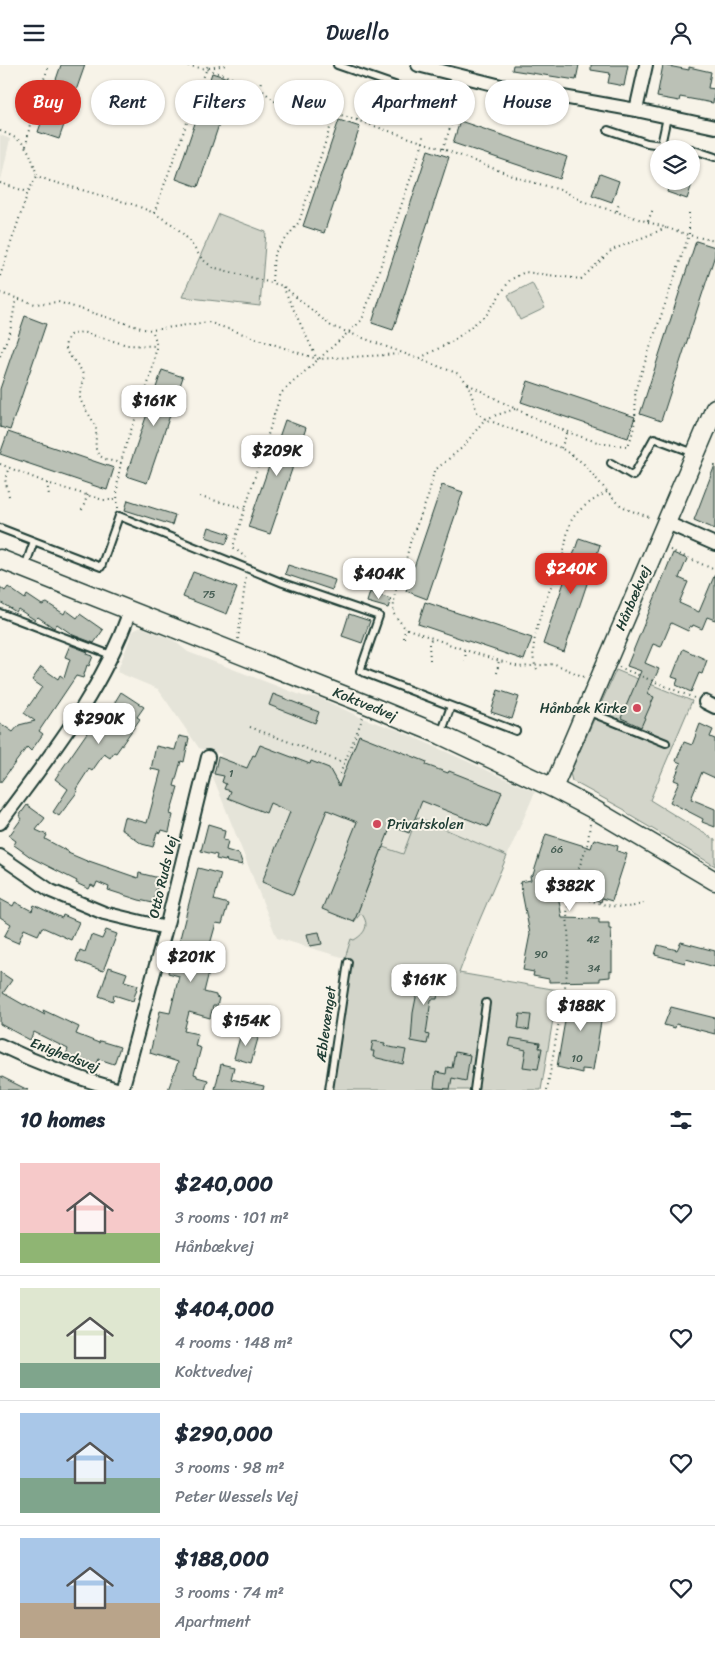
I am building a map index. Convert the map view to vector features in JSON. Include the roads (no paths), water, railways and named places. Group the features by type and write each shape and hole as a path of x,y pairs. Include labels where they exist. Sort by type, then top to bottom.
{"street":[{"path":"418,65 445,69 467,78 715,127"},
{"path":"636,110 646,65"},
{"name":"Hånbækvej","path":"553,788 715,408"},
{"path":"665,522 715,544"},
{"name":"Koktvedvej","path":"0,559 441,735 595,810 715,881"},
{"path":"0,823 83,708 112,655 130,611"},
{"name":"Otto Ruds Vej","path":"121,1090 166,928 208,757"},
{"path":"0,856 52,891 104,913 166,928"},
{"name":"Enighedsvej","path":"0,1045 47,1067 88,1082 121,1090"}],"lane":[{"path":"337,65 358,69 386,80"},
{"path":"662,140 667,117"},
{"path":"608,130 650,143"},
{"path":"700,152 715,157"},
{"path":"611,463 633,476 654,438 696,453"},
{"path":"0,528 101,567 119,516 283,583 379,616 360,671 516,731"},
{"path":"24,569 34,541"},
{"path":"0,613 112,655"},
{"path":"441,735 451,706"},
{"path":"586,710 666,743"},
{"name":"Æblevænget","path":"329,1090 348,962"},
{"path":"474,1090 486,1003"}],"place":[{"name":"Hånbæk Kirke","path":"637,708"},
{"name":"Privatskolen","path":"377,824"}]}
